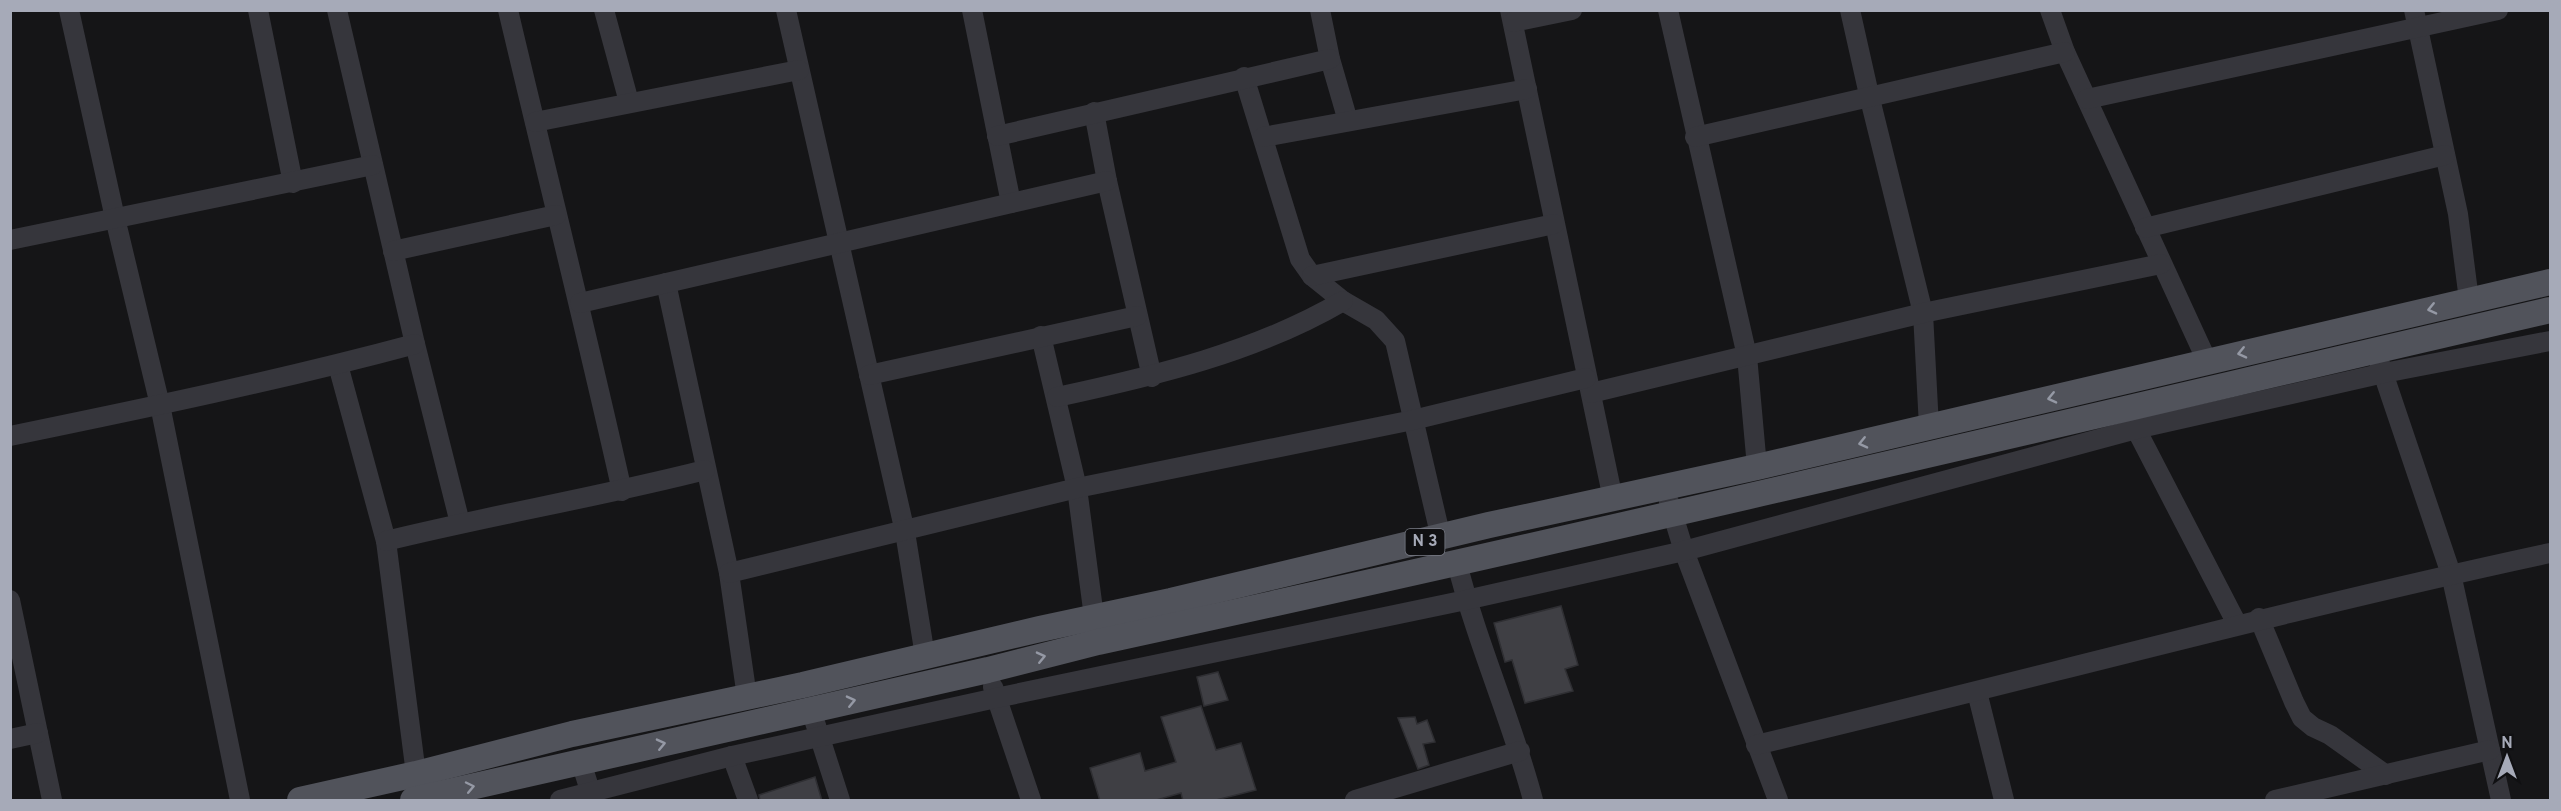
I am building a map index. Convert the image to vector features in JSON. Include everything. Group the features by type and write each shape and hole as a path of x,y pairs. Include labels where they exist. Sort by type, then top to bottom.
{"main road":[{"name":"N 3","path":"300,801 572,734 747,697 1441,538 1489,525 1757,467 2550,282"},
{"name":"N 3","path":"414,801 988,670 1098,642 1672,515 1934,452 2379,362 2550,310"}],"street":[{"path":"69,10 115,218 160,405 240,801"},
{"path":"258,10 293,183"},
{"path":"337,10 415,344 460,523"},
{"path":"508,10 556,215 580,303 622,491"},
{"path":"604,10 629,102"},
{"path":"786,10 905,532 925,656"},
{"path":"972,10 1011,203"},
{"path":"1320,10 1330,59 1348,121"},
{"path":"1572,10 1511,16 1613,499"},
{"path":"1668,10 1695,137 1747,356 1757,467"},
{"path":"1850,10 1923,313 1929,427"},
{"path":"2050,10 2065,52 2207,361"},
{"path":"2087,99 2416,20 2498,10"},
{"path":"2416,20 2458,214 2469,300"},
{"path":"1695,137 1870,99 2065,52"},
{"path":"996,136 1330,59"},
{"path":"535,122 799,70"},
{"path":"1244,77 1300,259 1312,276 1343,301 1376,320 1395,341 1441,538"},
{"path":"1263,137 1527,89"},
{"path":"1094,112 1107,181 1152,376"},
{"path":"2145,228 2445,155"},
{"path":"10,240 373,165"},
{"path":"580,303 1107,181"},
{"path":"393,252 556,215"},
{"path":"1312,276 1554,224"},
{"path":"729,573 905,532 1077,488 1747,356 1923,313 2161,264"},
{"path":"666,283 729,573 747,697"},
{"path":"1057,397 1152,376 1306,323 1343,301"},
{"path":"869,375 1137,316"},
{"path":"1041,336 1077,488 1094,617"},
{"path":"560,801 592,797 732,756 996,698 1466,600 1684,551 2379,362 2550,341"},
{"path":"10,436 338,365 415,344"},
{"path":"2379,362 2451,574 2501,801"},
{"path":"338,365 386,541 416,774"},
{"path":"2136,429 2237,624"},
{"path":"386,541 460,523 622,491 705,470"},
{"path":"1665,488 1684,551 1778,801"},
{"path":"1756,745 1977,692 2259,618 2550,553"},
{"path":"1457,563 1466,600 1520,751 1533,801"},
{"path":"10,600 14,634 52,801"},
{"path":"2259,618 2302,718 2386,775"},
{"path":"988,670 1031,801"},
{"path":"1977,692 2004,801"},
{"path":"811,710 840,801"},
{"path":"10,739 38,733"},
{"path":"2275,801 2326,795 2386,775 2490,750"},
{"path":"1355,801 1520,751"},
{"path":"732,756 748,801"},
{"path":"581,762 592,797"}],"building":[{"path":"1561,606 1578,665 1565,669 1573,691 1525,703 1512,660 1505,662 1494,623"},
{"path":"1218,672 1228,700 1204,706 1197,677"},
{"path":"1201,706 1216,750 1241,743 1256,790 1212,801 1183,801 1181,793 1153,801 1100,801 1090,768 1140,753 1145,771 1176,762 1161,717"},
{"path":"1415,717 1417,724 1427,720 1435,742 1423,744 1429,765 1418,769 1398,718"},
{"path":"815,777 822,801 760,801 759,795"}]}
